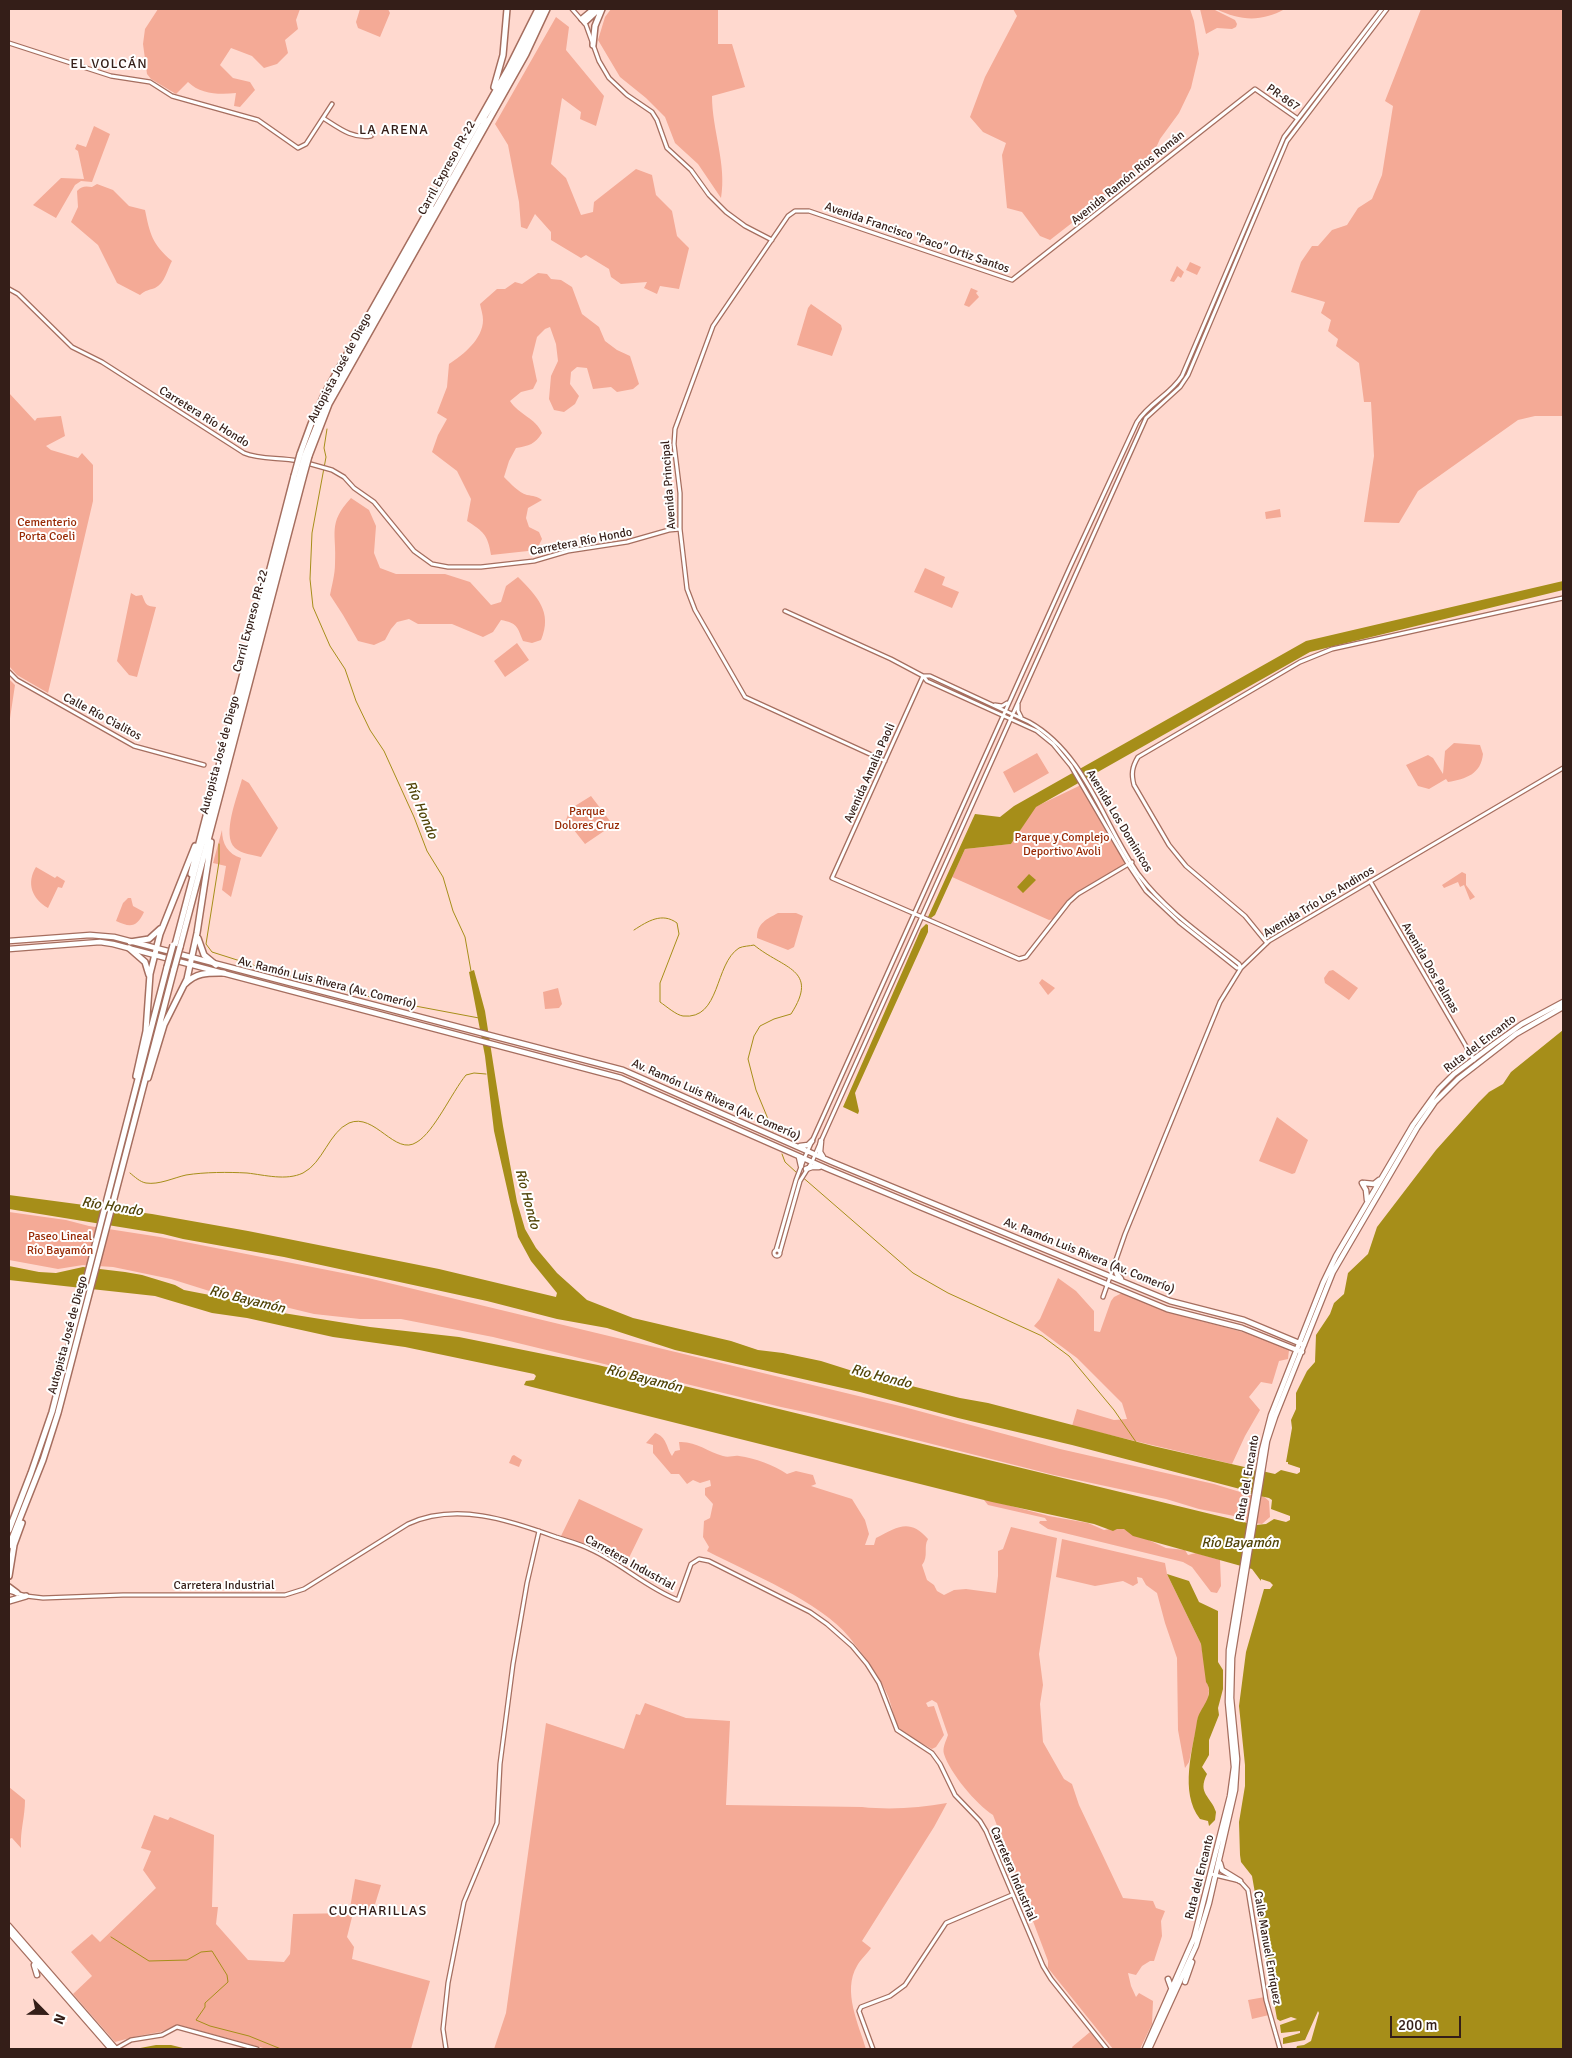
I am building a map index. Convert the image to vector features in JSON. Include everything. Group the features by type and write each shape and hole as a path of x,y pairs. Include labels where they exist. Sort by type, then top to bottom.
{"highway":[{"path":"476,125 500,69 507,9"},
{"name":"Autopista José de Diego","path":"9,1546 50,1419 136,1086 216,813 311,424 330,385 517,51 538,9"},
{"name":"Autopista José de Diego","path":"176,946 207,811 304,455 334,397 496,110 526,54 546,9"},
{"name":"Carril Expreso PR-22","path":"304,455 328,398 442,191 513,70 546,9"},
{"path":"584,20 594,9"},
{"path":"584,20 600,9"},
{"path":"593,45 595,26 600,9"},
{"name":"Carril Expreso PR-22","path":"176,946 299,477"},
{"path":"136,1086 136,1070 146,1031 149,981 155,952 163,925 192,856 207,811"},
{"path":"143,1088 151,1072 164,1025 183,986 191,962 198,933 216,813"},
{"path":"130,942 150,939 163,925"},
{"path":"198,933 202,952 216,965"},
{"path":"129,948 145,962 149,981"},
{"path":"139,1102 140,1087 170,968"},
{"path":"112,1181 170,968"},
{"name":"Autopista José de Diego","path":"9,1530 51,1436 143,1088 170,968"},
{"path":"183,986 201,974 224,974"},
{"path":"9,1520 29,1488"},
{"path":"9,1576 14,1546 29,1488"},
{"path":"9,1587 17,1593"},
{"path":"9,1601 26,1596"}],"main road":[{"name":"Av. Ramón Luis Rivera (Av. Comerío)","path":"9,941 90,934 101,935 130,942 224,974 500,1045 637,1084 804,1159 1167,1309 1242,1328 1300,1351"},
{"name":"Av. Ramón Luis Rivera (Av. Comerío)","path":"9,949 100,942 155,952"},
{"name":"Av. Ramón Luis Rivera (Av. Comerío)","path":"191,962 216,965 623,1070 828,1160 1170,1301 1244,1320 1302,1344"},
{"name":"Ruta del Encanto","path":"1302,1344 1338,1262 1412,1137 1444,1092 1475,1061 1522,1024 1563,1002"},
{"name":"Ruta del Encanto","path":"1262,1463 1270,1430 1300,1351 1304,1333 1332,1264 1364,1207 1430,1100 1454,1074 1522,1030 1563,1007"},
{"path":"796,1146 803,1146 812,1141"},
{"path":"821,1141 820,1152 828,1160"},
{"path":"798,1156 801,1160 801,1166"},
{"path":"806,1169 823,1167"},
{"path":"1364,1207 1368,1194 1362,1183 1374,1184 1384,1175"},
{"path":"1114,1264 1118,1276 1126,1283"},
{"path":"1283,1336 1298,1338 1304,1333"},
{"path":"1289,1347 1294,1352 1294,1357"},
{"name":"Ruta del Encanto","path":"1149,2049 1196,1946 1213,1874 1233,1775 1228,1702 1228,1668 1267,1426 1294,1357 1300,1351"},
{"name":"Ruta del Encanto","path":"1145,2049 1194,1938 1220,1857 1237,1774 1231,1698 1231,1668 1243,1575"},
{"path":"1220,1857 1222,1870 1240,1881"},
{"path":"9,1926 114,2049"},
{"path":"9,1932 114,2049"},
{"path":"1185,1982 1196,1946"},
{"path":"29,1956 28,1958 36,1968 38,1976 51,1981"},
{"path":"1168,1979 1172,1990"}],"street":[{"path":"572,9 584,20 599,61 609,78 627,95 652,112 657,120 667,148 691,170 716,203 745,226 772,240"},
{"name":"PR-867","path":"1299,120 1382,9"},
{"name":"PR-867","path":"1299,120 1387,9"},
{"path":"9,43 111,76 150,82 172,96 258,120 298,148 306,144 332,104"},
{"name":"PR-867","path":"1255,89 1299,120"},
{"name":"Avenida Ramón Ríos Román","path":"1012,280 1255,89"},
{"path":"323,118 351,136 361,138 372,136"},
{"path":"800,1175 812,1162 1146,418 1185,382 1282,151 1299,120"},
{"path":"778,1251 804,1159 998,726 1138,422 1144,411 1172,389 1182,376 1278,147 1299,120"},
{"name":"Avenida Francisco \"Paco\" Ortiz Santos","path":"772,240 788,216 796,210 810,211 1012,280"},
{"name":"Avenida Principal","path":"772,240 713,326 675,429 674,444 680,493 680,529 688,589 695,610 746,697 885,761"},
{"name":"Carretera Río Hondo","path":"9,289 18,294 72,347 102,362 244,453 259,457 284,457 332,470 344,477 354,488 374,502 420,555 432,564 480,567 534,561 568,551 627,542 669,530 680,529"},
{"path":"1212,304 1217,303 1224,292"},
{"path":"1210,325 1214,309 1212,304"},
{"path":"1266,943 1245,916 1186,866 1169,845 1134,785 1133,766 1138,757 1292,666 1324,652 1379,638 1563,598"},
{"name":"Avenida Los Dominicos","path":"785,611 891,658 923,676 927,681 991,709 1023,719 1042,730 1056,741 1074,762 1090,794 1139,875 1157,896 1182,919 1239,964 1241,968"},
{"name":"Calle Río Cialitos","path":"9,672 17,680 134,746 204,765"},
{"name":"Avenida Los Dominicos","path":"923,676 930,676 991,704 1004,713"},
{"name":"Avenida Amalia Paoli","path":"914,914 832,878 923,676"},
{"path":"991,704 1002,706 1012,696"},
{"path":"1018,702 1019,714 1023,719"},
{"path":"991,709 999,718 998,726"},
{"name":"Avenida Los Dominicos","path":"1012,716 1044,736 1063,754 1090,794"},
{"path":"1005,732 1014,722 1019,722"},
{"name":"Avenida Trío Los Andinos","path":"1103,1296 1109,1276 1220,1002 1241,968 1266,943 1563,768"},
{"path":"914,914 1019,959 1026,958 1068,902 1130,863"},
{"name":"Avenida Dos Palmas","path":"1370,881 1475,1061"},
{"name":"Carretera Industrial","path":"9,1591 43,1598 123,1594 230,1596 292,1594 304,1589 402,1527 423,1518 439,1514 466,1513 483,1515 539,1531 593,1550 678,1600 691,1564 699,1559 709,1560 810,1612 852,1646 867,1664 884,1694 896,1730 932,1753 940,1764 955,1795 980,1821 1035,1949 1051,1980 1107,2049"},
{"path":"446,2049 443,2029 448,1983 464,1902 497,1823 499,1771 513,1664 529,1574 539,1531"},
{"name":"Calle Manuel Enríquez","path":"1213,1874 1240,1881 1248,1890 1266,2000 1280,2049"},
{"path":"873,2049 859,2011 861,2006 890,1996 906,1985 946,1923 1012,1895"},
{"path":"114,2049 130,2040 162,2035 177,2028 257,2049"}],"green space":[{"path":"158,9 300,9 296,20 298,29 285,40 288,53 277,64 264,68 252,56 231,48 220,65 233,78 250,82 255,90 240,107 234,106 236,93 210,93 198,89 188,82 176,94 151,79 147,74 143,44 145,29"},
{"path":"360,9 388,9 390,13 380,37 358,28 356,22"},
{"path":"611,9 718,9 718,44 732,44 745,87 712,96 714,122 721,160 721,198 698,164 675,143 665,117 646,98 620,77 598,40 605,17"},
{"path":"1013,9 1190,9 1194,21 1199,54 1191,88 1179,113 1160,139 1149,163 1050,240 1040,236 1022,212 1007,208 1002,155 1006,143 983,132 970,117 985,77 1017,16"},
{"path":"1200,9 1213,9 1235,20 1236,27 1232,29 1217,28 1206,34"},
{"path":"1216,9 1285,9 1259,18 1242,18"},
{"path":"1421,9 1563,9 1563,416 1535,416 1518,420 1418,491 1399,523 1364,522 1374,456 1371,402 1364,402 1359,363 1336,346 1338,339 1328,331 1331,320 1321,313 1325,302 1291,292 1301,262 1312,246 1318,246 1332,230 1347,225 1358,208 1372,199 1382,175 1393,106 1385,101"},
{"path":"556,17 569,27 566,50 604,96 596,126 580,119 581,112 562,98 551,164 566,178 581,215 593,212 594,202 636,169 652,175 656,195 672,211 677,236 689,248 679,289 660,286 657,294 644,288 647,282 621,284 611,277 609,269 586,255 581,258 551,240 551,232 535,214 527,229 521,227 519,202 508,145 495,124"},
{"path":"94,126 110,134 92,182 81,181 75,185 56,218 33,205 61,178 84,179 78,151 75,149 77,144 86,147"},
{"path":"97,184 113,190 129,206 145,210 156,244 172,261 163,280 155,288 140,295 117,283 98,245 71,222 78,207 77,191 82,187 92,187"},
{"path":"1190,262 1201,267 1197,275 1186,270"},
{"path":"1177,266 1184,272 1181,278 1178,276 1174,282 1170,281"},
{"path":"538,273 547,274 551,279 561,280 572,287 582,314 599,327 605,341 617,350 630,356 639,384 633,389 617,392 611,387 593,389 587,368 577,367 571,372 570,384 579,396 575,404 564,412 554,410 549,399 551,376 558,361 556,344 550,327 537,337 532,357 537,381 533,389 521,392 510,401 536,424 542,433 531,444 516,448 504,477 521,492 542,500 528,508 526,518 529,527 539,532 542,539 538,547 528,551 491,555 484,534 467,521 471,499 457,471 432,452 438,435 447,419 437,413 447,387 449,364 466,351 480,334 483,320 480,304 497,289 505,289 515,282 522,284"},
{"path":"971,288 978,291 976,293 979,297 969,307 964,305"},
{"path":"811,304 841,325 842,329 832,356 797,345 808,308"},
{"name":"Cementerio Porta Coeli","path":"9,393 35,421 37,418 61,416 65,436 46,446 51,450 78,458 82,453 93,465 93,501 48,693 17,675 9,666"},
{"path":"351,498 369,510 376,526 374,553 380,568 396,574 445,574 470,582 491,605 501,602 506,586 518,577 537,598 544,613 544,630 541,640 532,643 523,641 516,626 501,620 493,632 483,637 452,624 418,624 409,619 397,622 385,640 374,645 358,641 330,595 335,568 336,522"},
{"path":"1280,509 1281,517 1266,519 1265,512"},
{"path":"925,568 945,577 942,585 959,592 952,608 914,592"},
{"path":"131,593 136,596 142,595 146,604 156,607 137,677 129,675 117,661"},
{"path":"517,643 529,660 505,677 494,661"},
{"path":"9,679 15,685 9,725"},
{"path":"1454,743 1480,745 1483,754 1482,761 1476,771 1461,779 1448,782 1446,779 1429,789 1418,786 1406,765 1428,755 1433,758 1443,774 1445,751"},
{"path":"1037,753 1049,773 1014,793 1003,772"},
{"path":"242,779 249,783 278,828 261,857 241,852 231,842 230,825"},
{"name":"Parque y Complejo Deportivo Avoli","path":"1081,785 1125,862 1121,867 1078,893 1054,919 1049,920 952,877 965,849 1011,844 1035,807"},
{"name":"Parque Dolores Cruz","path":"591,796 613,825 585,844 566,820 570,809"},
{"path":"222,830 223,840 229,851 241,858 231,897 222,890 226,866 213,863"},
{"path":"36,867 55,878 57,876 65,881 62,888 58,887 48,908 38,900 32,890 31,879"},
{"path":"1462,872 1466,874 1466,885 1475,897 1470,900 1464,885 1460,887 1458,882 1444,888 1442,885"},
{"path":"128,898 131,898 133,906 144,912 139,921 133,925 126,925 116,921 123,903"},
{"path":"778,913 796,913 803,916 794,947 788,950 757,938 761,925"},
{"path":"1333,970 1358,988 1349,1000 1325,983 1324,978 1329,971"},
{"path":"1042,979 1055,988 1048,995 1039,983"},
{"path":"558,988 562,1004 559,1008 545,1009 543,992"},
{"path":"1277,1117 1308,1140 1295,1173 1292,1174 1259,1161"},
{"name":"Paseo Lineal Río Bayamón","path":"9,1212 160,1237 368,1278 904,1407 1060,1449 1214,1484 1250,1495 1263,1496 1269,1501 1270,1517 1262,1524 1246,1522 1234,1516 1199,1509 1166,1499 1054,1475 814,1414 493,1337 401,1319 360,1319 314,1314 248,1298 219,1294 171,1279 113,1267 83,1265 58,1269 9,1260"},
{"path":"1058,1278 1076,1291 1094,1311 1094,1331 1100,1332 1111,1301 1122,1293 1166,1311 1246,1333 1289,1350 1288,1359 1279,1361 1272,1384 1261,1382 1249,1397 1260,1410 1232,1464 1072,1426 1077,1409 1114,1420 1127,1419 1122,1403 1077,1358 1034,1326 1040,1319"},
{"path":"655,1433 662,1437 672,1456 675,1451 680,1450 679,1442 685,1442 727,1457 739,1456 758,1460 787,1474 796,1471 813,1475 816,1484 811,1486 852,1499 865,1520 869,1534 865,1545 874,1545 876,1538 897,1528 903,1526 915,1528 928,1539 922,1565 927,1580 934,1585 937,1591 944,1595 954,1590 966,1589 996,1593 998,1551 1003,1549 1011,1527 1057,1538 1039,1654 1043,1685 1040,1704 1043,1742 1064,1779 1072,1784 1079,1805 1123,1898 1153,1901 1156,1908 1165,1911 1161,1921 1162,1936 1154,1961 1150,1961 1142,1966 1136,1975 1128,1973 1136,1997 1139,1993 1153,2001 1152,2024 1140,2049 1113,2049 1048,1968 1048,1961 993,1815 964,1788 947,1762 944,1754 944,1744 948,1735 937,1703 932,1700 926,1703 928,1707 934,1706 944,1735 936,1747 932,1749 911,1738 900,1729 889,1698 870,1664 837,1624 803,1600 707,1551 709,1547 703,1537 704,1521 710,1518 713,1504 705,1495 705,1488 711,1486 710,1480 700,1483 693,1480 687,1484 679,1474 671,1474 653,1453 653,1445 646,1443"},
{"path":"514,1455 522,1460 519,1467 509,1463"},
{"path":"579,1499 643,1529 625,1566 588,1545 561,1536"},
{"path":"985,1499 1049,1516 1088,1523 1104,1530 1120,1527 1166,1548 1185,1550 1188,1555 1196,1553 1220,1560 1221,1586 1217,1593 1211,1592 1192,1567 1183,1562 1048,1529 1039,1523 1040,1521 1047,1521 1045,1518 988,1505"},
{"path":"1062,1539 1165,1563 1167,1574 1201,1644 1209,1691 1207,1703 1197,1719 1197,1731 1189,1762 1185,1768 1178,1730 1177,1658 1157,1593 1146,1585 1142,1578 1137,1577 1138,1583 1133,1586 1123,1581 1095,1586 1056,1577"},
{"path":"645,1703 686,1718 730,1721 726,1805 894,1808 947,1803 934,1827 862,1941 871,1948 858,1964 853,1976 851,1997 866,2049 494,2049 506,2013 546,1723 624,1749 636,1714 640,1715"},
{"path":"9,1787 25,1800 21,1848 12,1838 9,1839"},
{"path":"154,1815 168,1820 170,1817 214,1835 212,1907 218,1907 216,1924 248,1960 284,1962 290,1954 293,1914 353,1913 347,1937 354,1947 352,1959 430,1981 411,2049 267,2049 179,2025 160,2032 115,2042 73,1994 92,1976 71,1952 92,1934 100,1942 156,1888 143,1870 151,1851 141,1848"},
{"path":"355,1879 381,1885 372,1914 350,1908"},
{"path":"1265,1997 1269,2015 1252,2019 1248,2000"},
{"path":"1090,2032 1104,2049 1073,2049 1072,2047"}],"water":[{"path":"1563,581 1563,590 1310,652 1036,807 1011,844 965,849 935,915 931,918 928,917 975,814 1000,817 1014,806 1306,641"},
{"path":"1029,874 1036,880 1023,893 1017,887"},
{"path":"926,924 928,925 928,932 855,1093 858,1114 843,1107 921,929"},
{"name":"Río Bayamón","path":"474,970 485,1011 503,1126 517,1202 525,1229 536,1248 557,1273 587,1300 633,1318 731,1341 758,1350 821,1361 859,1373 988,1403 1153,1446 1275,1474 1281,1470 1297,1474 1300,1472 1300,1468 1286,1462 1292,1428 1291,1420 1296,1409 1296,1393 1307,1371 1315,1362 1316,1335 1330,1314 1334,1303 1344,1294 1348,1273 1368,1254 1377,1227 1436,1150 1479,1102 1489,1092 1503,1084 1511,1072 1563,1030 1563,2049 1296,2049 1297,2046 1311,2041 1318,2011 1305,2040 1283,2044 1283,2038 1300,2033 1300,2031 1281,2033 1280,2025 1297,2019 1291,2017 1280,2021 1277,2019 1252,1876 1241,1862 1240,1855 1239,1822 1245,1786 1245,1765 1239,1706 1246,1652 1264,1589 1270,1589 1273,1585 1261,1579 1261,1581 1252,1569 1133,1536 1124,1529 1113,1531 1094,1524 992,1502 524,1385 526,1381 534,1380 536,1376 534,1374 405,1347 333,1337 247,1318 212,1313 155,1296 9,1280 9,1266 39,1272 56,1273 83,1267 142,1275 175,1285 184,1290 251,1303 277,1312 370,1327 459,1337 598,1365 1256,1525 1266,1524 1274,1519 1286,1522 1290,1520 1290,1516 1271,1509 1272,1500 1269,1498 1247,1493 1247,1491 1240,1489 860,1392 675,1350 607,1328 557,1319 487,1301 284,1257 163,1234 9,1209 9,1195 152,1214 439,1269 556,1297 557,1293 531,1261 518,1237 494,1131 485,1056 469,972"},
{"path":"1167,1574 1189,1581 1199,1602 1218,1611 1218,1662 1223,1670 1223,1689 1218,1708 1219,1715 1209,1740 1209,1755 1202,1767 1207,1774 1203,1786 1204,1791 1216,1812 1215,1820 1209,1826 1208,1821 1200,1819 1194,1808 1190,1796 1189,1770 1198,1716 1208,1697 1209,1687 1206,1682 1201,1644"},
{"path":"156,2045 171,2045 187,2049 135,2049"}],"waterway":[{"name":"Río Hondo","path":"327,429 324,448 326,457 312,533 310,579 313,607 330,646 345,669 356,701 370,730 384,751 427,851 443,877 453,911 465,937 471,971"},
{"path":"219,844 219,862 206,944 212,952 275,972 378,999 479,1018"},
{"path":"634,930 660,918 666,918 677,923 679,934 660,983 660,1002 683,1016 695,1015 704,1009 716,990 725,966 731,956 741,947 754,945 786,966 800,979 802,988 799,999 791,1014 760,1026 754,1036 748,1059 756,1090 773,1131"},
{"path":"130,1173 146,1183 161,1182 186,1175 224,1172 290,1177 303,1173 310,1168 342,1127 358,1121 368,1123 401,1144 409,1145 417,1142 430,1130 466,1075 474,1073 486,1074"},
{"path":"782,1154 785,1162 797,1173"},
{"path":"800,1175 913,1273 948,1293 1042,1336 1069,1356 1114,1410 1136,1442"},
{"path":"111,1937 149,1961 187,1960 201,1952 212,1951 227,1975 228,1982 205,2003 205,2007 196,2020 210,2026 249,2036 281,2049"}],"district":[{"name":"EL VOLCÁN","path":"109,64"},
{"name":"LA ARENA","path":"394,130"},
{"name":"CUCHARILLAS","path":"378,1911"}]}
